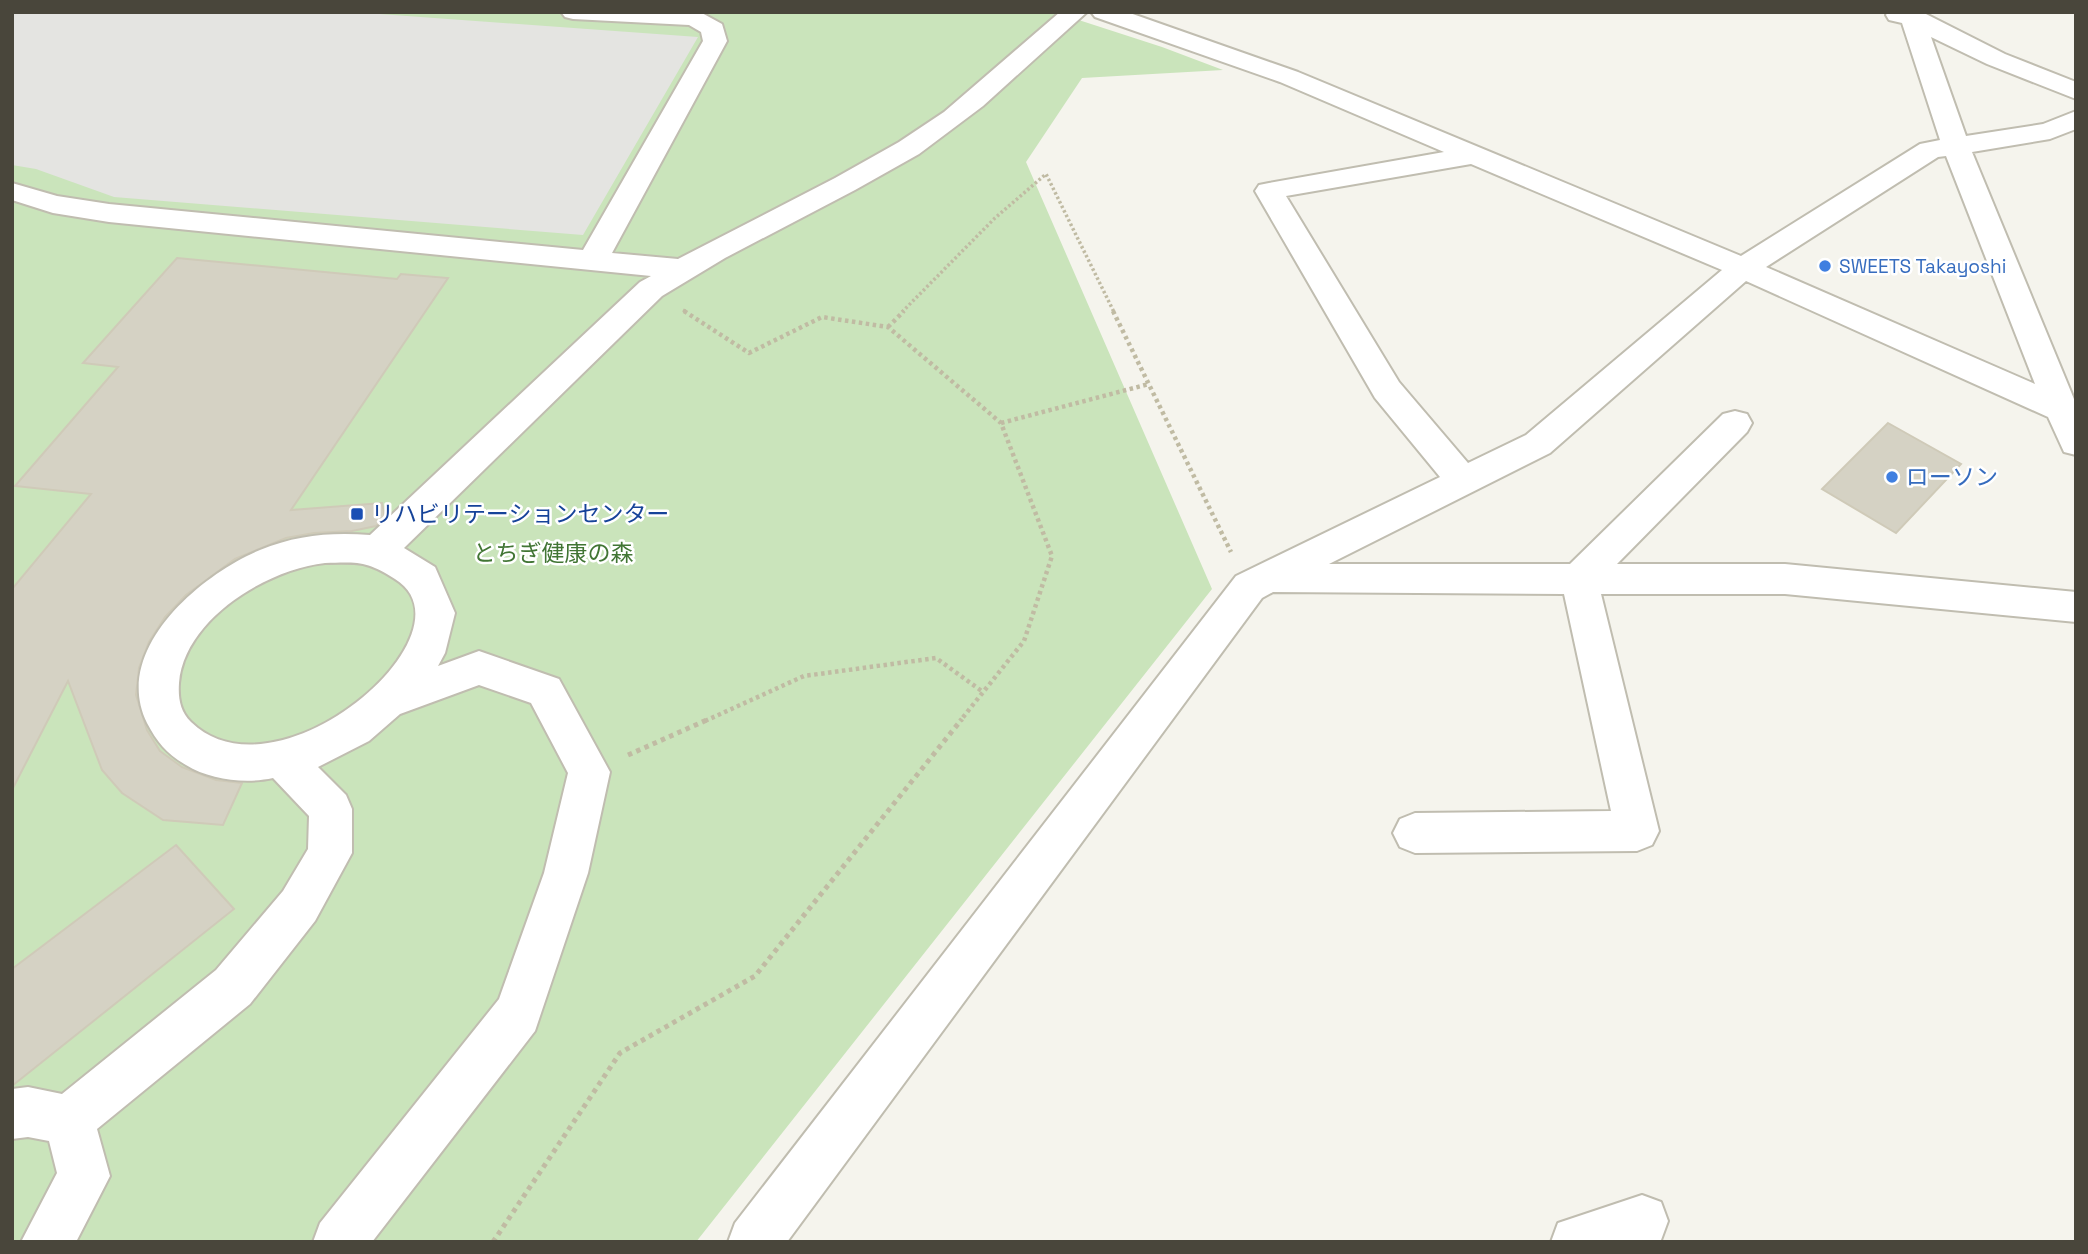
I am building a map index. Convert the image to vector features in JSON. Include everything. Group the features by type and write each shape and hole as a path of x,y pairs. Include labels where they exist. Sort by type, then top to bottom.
{"street":[{"path":"573,12 694,18 713,29 715,41 592,261"},
{"path":"378,550 651,289 682,269 845,186 953,120 1075,12"},
{"path":"1103,12 1289,77 1743,268 2061,409"},
{"path":"1902,14 1996,59 2076,91"},
{"path":"1902,14 2076,443"},
{"path":"754,1242 1258,583 1538,444 1743,268 1930,150 2050,131 2076,119"},
{"path":"1463,481 1388,390 1269,191 1473,155"},
{"path":"12,191 53,204 109,213 682,269"},
{"path":"1579,579 1735,423"},
{"path":"333,546 378,550 397,557 415,569 426,583 435,612 433,632 427,652 416,673 394,699 364,724 326,745 282,759 229,761 209,757 181,742 167,727 159,709 158,680 171,645 190,617 229,584 267,564 304,551 333,546"},
{"path":"1415,832 1637,831 1579,579"},
{"path":"1258,583 1786,579 2076,607"},
{"path":"339,1242 518,1014 566,873 589,772 545,691 480,668 394,699"},
{"path":"69,1120 233,987 299,906 330,853 331,809 282,759"},
{"path":"12,1114 28,1112 69,1120"},
{"path":"47,1242 84,1176 69,1120"},
{"path":"1577,1242 1642,1220"}],"path":[{"path":"888,327 995,218 1046,174 1149,384 1258,583"},
{"path":"493,1242 620,1053 755,976 1024,641 1052,556 1001,423 888,327 822,317 749,353 651,289"},
{"path":"1001,423 1149,384"},
{"path":"589,772 804,676 936,658 983,692"}],"green space":[{"name":"とちぎ健康の森","path":"12,12 1054,12 1223,70 1082,78 1026,162 1212,589 696,1242 12,1242"}],"shaded area":[{"path":"12,12 352,12 698,37 583,235 114,197 36,169 12,165"}],"building":[{"path":"177,258 397,279 401,274 448,278 291,510 382,503 385,518 376,526 352,531 286,538 235,559 186,595 165,617 149,642 139,668 136,695 147,730 160,751 182,767 216,780 242,783 223,825 163,820 122,793 102,770 68,681 12,790 12,589 91,494 15,486 118,367 83,363"},
{"name":"ローソン","path":"1888,423 1961,464 1896,533 1822,489"},
{"path":"176,845 234,909 12,1086 12,969"}],"place":[{"name":"SWEETS Takayoshi","path":"1825,266"},
{"name":"ローソン","path":"1892,477"},
{"name":"リハビリテーションセンター","path":"357,514"}]}
